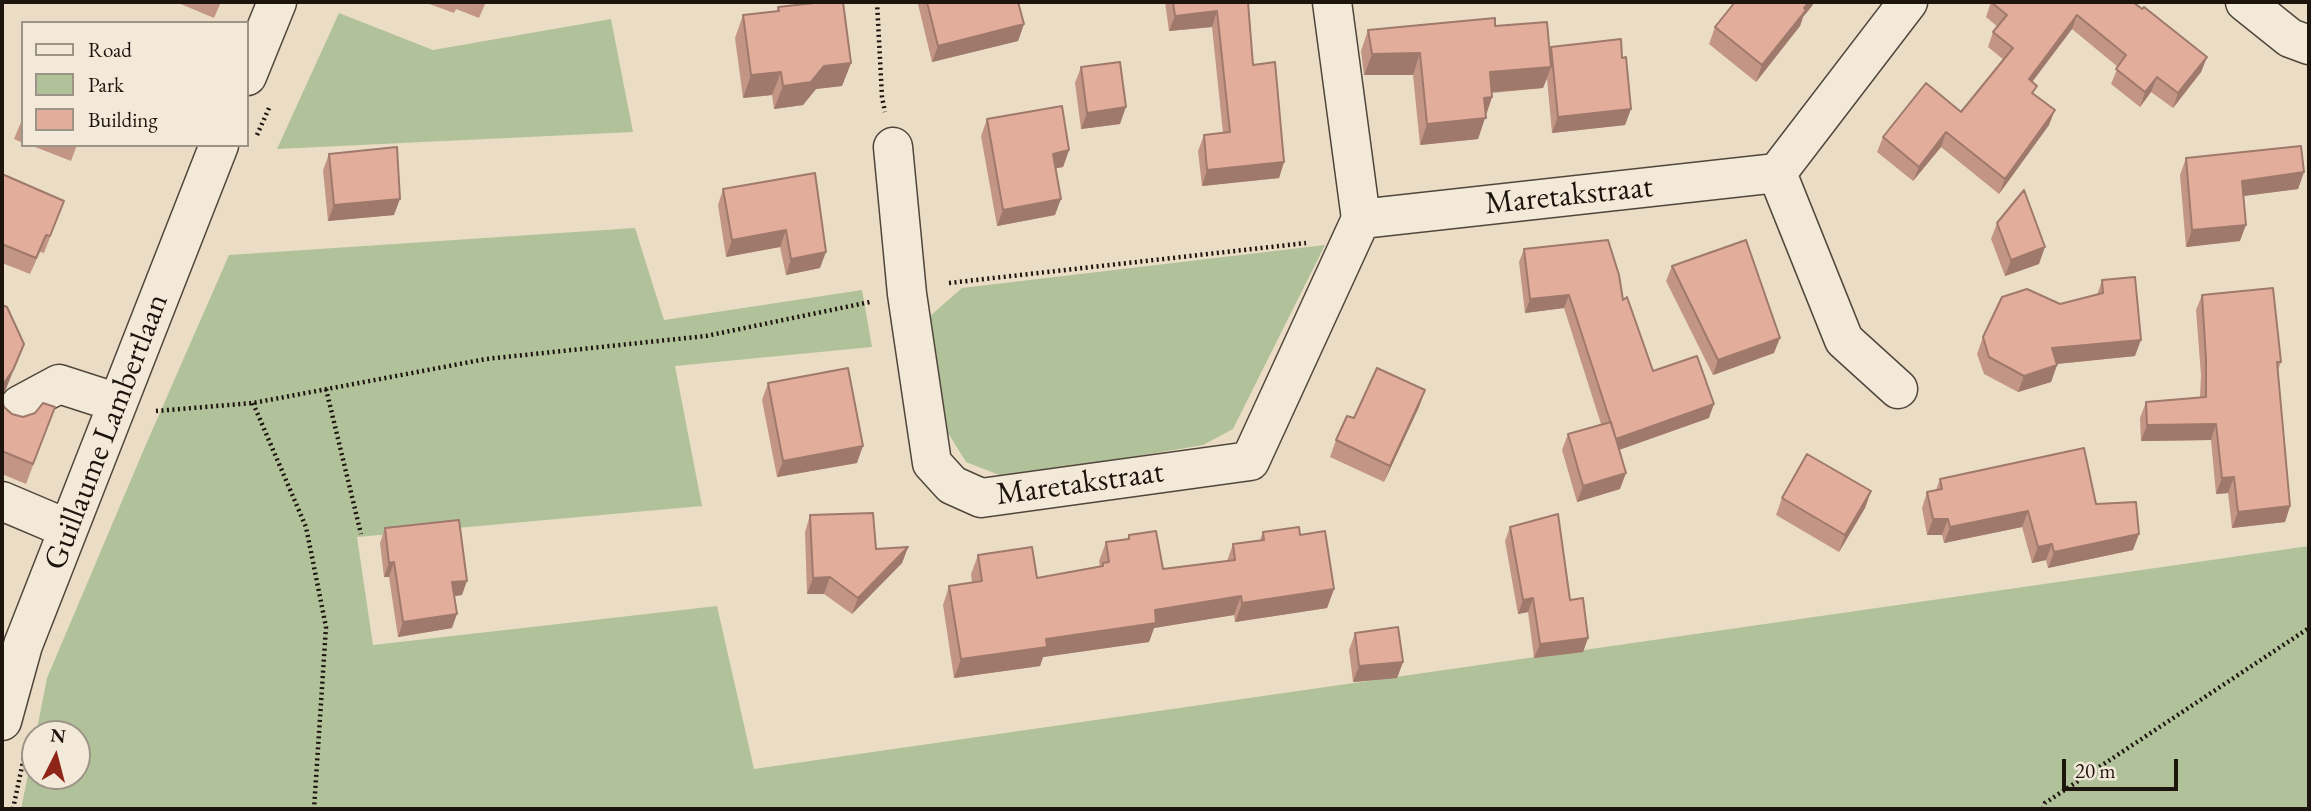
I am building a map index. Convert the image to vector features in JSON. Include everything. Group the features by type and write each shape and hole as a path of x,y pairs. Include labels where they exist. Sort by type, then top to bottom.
{"street":[{"path":"248,73 276,2"},
{"path":"1332,2 1361,219"},
{"path":"1898,389 1844,340 1777,173 1908,2"},
{"path":"2245,2 2290,38 2309,45"},
{"name":"Maretakstraat","path":"890,130 907,294 932,463 952,485 981,498 1250,461 1361,219 1777,173"},
{"name":"Guillaume Lambertlaan","path":"2,721 23,645 68,529 131,408 218,147"},
{"path":"28,420 20,405 59,384 131,408"},
{"path":"10,495 68,529"}],"path":[{"path":"877,2 882,97 890,130"},
{"path":"949,283 1318,242"},
{"path":"131,408 253,403 486,359 706,336 879,300"},
{"path":"326,389 361,534"},
{"path":"253,403 306,527 326,627 314,809"},
{"path":"2042,809 2045,803 2309,628"}],"green space":[{"path":"339,13 433,50 611,19 633,132 277,149"},
{"path":"635,228 664,320 862,290 872,347 675,366 702,506 357,537 373,645 717,606 754,769 2309,546 2309,809 21,809 25,790 91,790 91,720 39,720 47,678 229,255"},
{"path":"1325,245 1233,429 1203,445 1007,478 966,462 945,428 930,316 962,288"}],"building":[{"path":"843,2 851,63 824,66 811,82 783,86 781,72 751,75 743,15 779,11 778,7"},
{"path":"927,2 1018,2 1024,24 938,46"},
{"path":"1173,2 1248,2 1253,65 1275,62 1284,162 1207,170 1204,135 1230,132 1217,11 1175,16"},
{"path":"1735,2 1809,2 1804,8 1806,10 1762,65 1715,27"},
{"path":"1991,2 2133,2 2142,9 2144,7 2207,57 2178,93 2157,77 2145,92 2116,69 2126,55 2077,15 2029,79 2037,86 2032,93 2055,110 2005,179 1946,132 1919,167 1883,137 1926,83 1961,112 2013,48 1993,32 2007,15"},
{"path":"1495,18 1495,26 1547,22 1551,67 1490,72 1492,97 1484,98 1486,118 1427,124 1420,53 1372,54 1368,30"},
{"path":"1621,39 1622,58 1626,57 1631,109 1558,117 1551,47"},
{"path":"1120,62 1126,107 1087,113 1081,67"},
{"path":"1062,106 1069,150 1053,154 1061,199 1003,210 987,119"},
{"path":"2301,146 2304,172 2242,181 2246,225 2192,230 2186,158"},
{"path":"397,147 400,199 334,205 329,154"},
{"path":"815,173 826,252 791,259 786,230 732,240 723,189"},
{"path":"2,174 64,201 50,236 46,235 36,258 2,244"},
{"path":"2024,190 2045,247 2011,260 1997,223"},
{"path":"1608,240 1619,275 1623,300 1627,297 1653,371 1697,356 1714,404 1616,439 1569,295 1530,299 1524,249"},
{"path":"1746,240 1780,338 1718,360 1672,266"},
{"path":"2135,277 2141,340 2052,348 2057,365 2024,376 1989,357 1983,337 2002,297 2027,289 2060,304 2103,293 2102,280"},
{"path":"2273,288 2281,362 2277,362 2290,506 2238,512 2234,477 2222,478 2216,424 2147,425 2146,402 2206,397 2202,295"},
{"path":"2,305 7,307 24,344 13,370 2,386"},
{"path":"848,368 863,446 783,461 768,383"},
{"path":"1377,368 1425,390 1390,466 1336,440 1347,416 1354,418"},
{"path":"2,400 4,407 12,414 23,417 35,413 43,403 55,407 33,464 2,451"},
{"path":"1611,422 1626,473 1583,486 1568,434"},
{"path":"2084,448 2096,504 2136,502 2139,534 2054,552 2052,544 2038,547 2028,511 1950,527 1948,519 1933,519 1927,492 1942,489 1940,479"},
{"path":"1807,454 1871,491 1845,535 1782,498"},
{"path":"873,513 876,549 908,547 858,598 830,577 813,578 810,515"},
{"path":"1558,514 1570,600 1583,598 1588,638 1540,644 1533,598 1523,600 1510,527"},
{"path":"459,520 467,581 452,582 457,614 403,622 394,562 389,563 385,528"},
{"path":"1299,527 1300,535 1325,531 1334,589 1242,603 1241,596 1155,610 1156,623 1046,639 1047,647 961,659 949,586 982,581 978,555 1032,547 1037,578 1103,566 1103,563 1109,562 1106,542 1156,531 1163,569 1235,560 1233,544 1264,540 1263,532"},
{"path":"1398,627 1403,662 1359,666 1355,633"}]}
